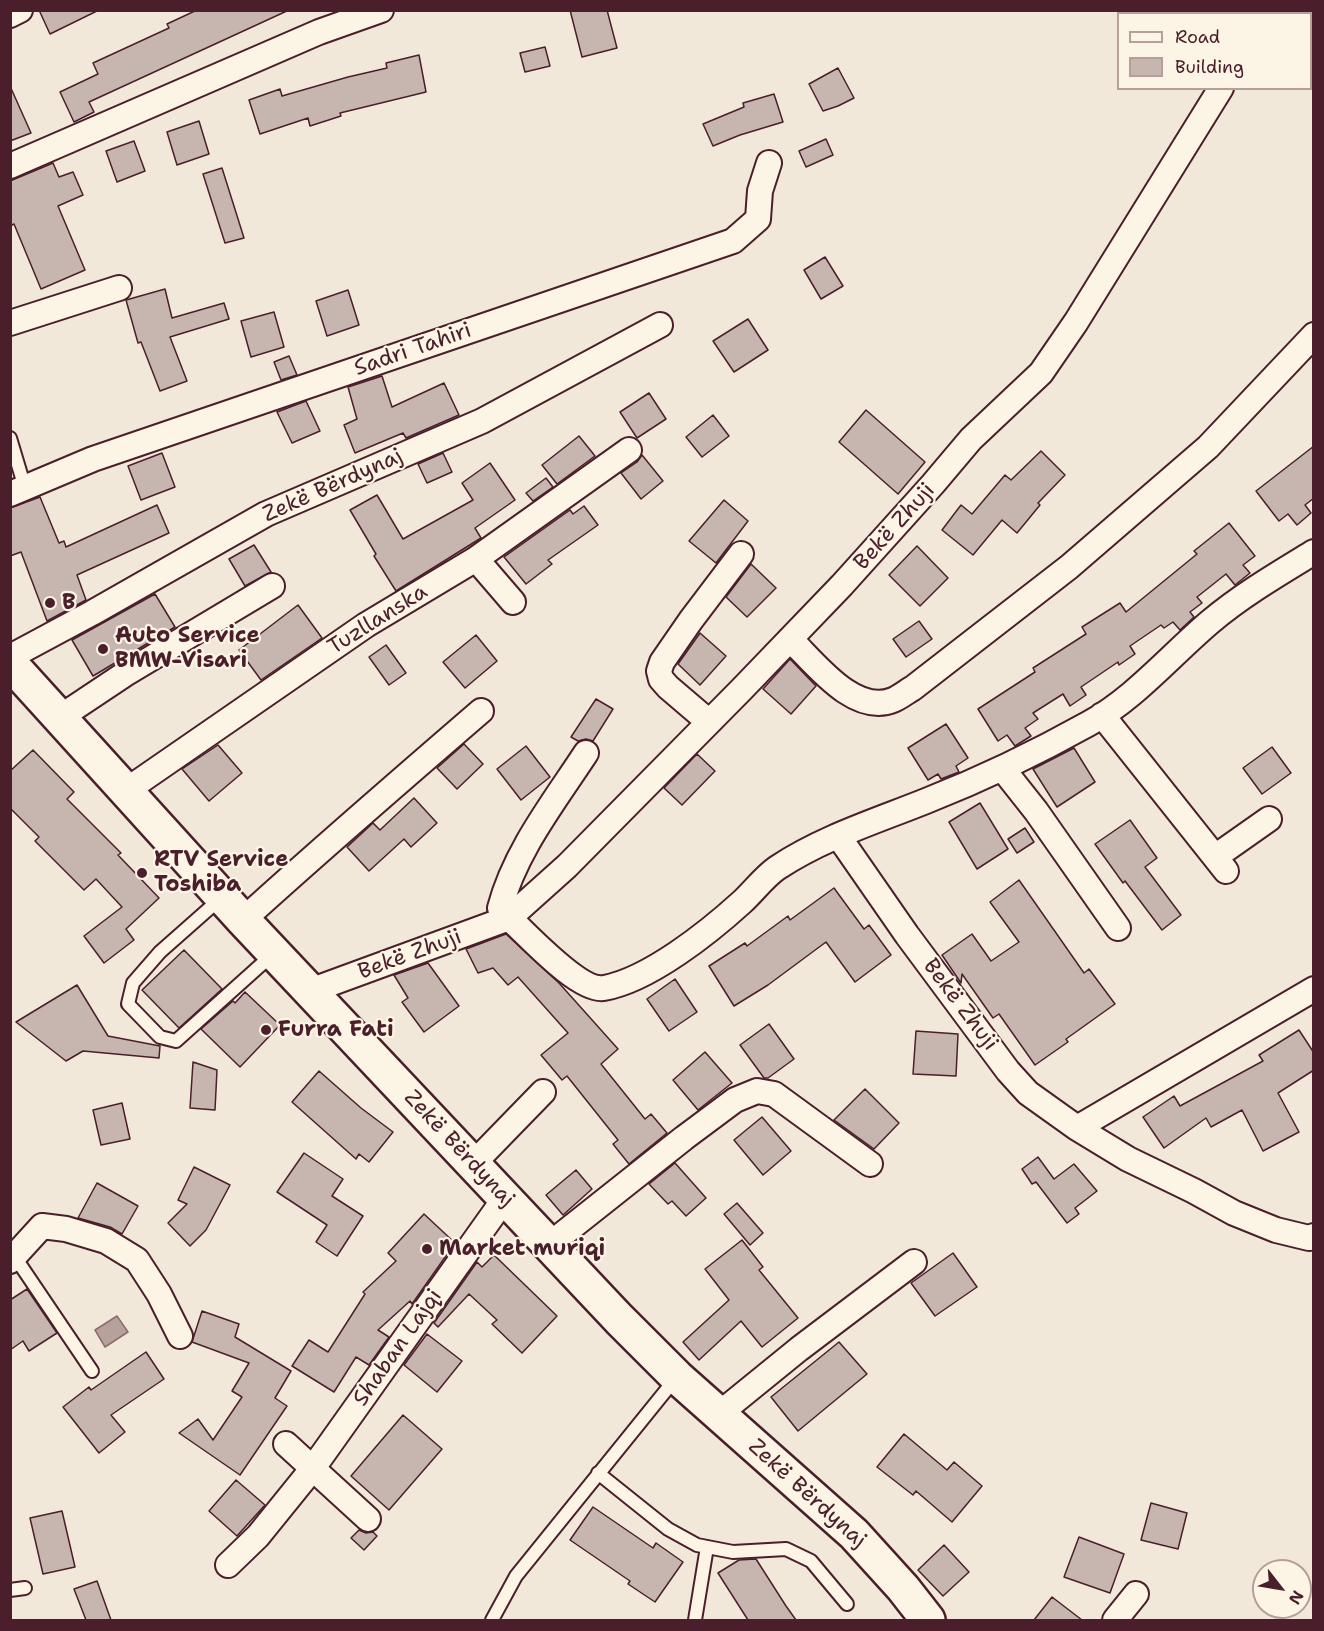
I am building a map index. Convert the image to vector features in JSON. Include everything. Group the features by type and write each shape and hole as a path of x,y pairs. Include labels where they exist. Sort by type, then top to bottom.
{"main road":[{"name":"Zekë Bërdynaj","path":"10,663 274,953 549,1245 677,1377 854,1534 903,1588 928,1620"}],"street":[{"path":"10,15 20,10"},
{"path":"10,166 319,32 381,10"},
{"name":"Bekë Zhuji","path":"310,991 509,918 567,867 790,639 895,526 971,439 1041,373 1076,321 1220,90"},
{"name":"Sadri Tahiri","path":"18,491 93,459 733,241 758,219 760,190 769,163"},
{"path":"10,323 119,288"},
{"name":"Zekë Bërdynaj","path":"10,657 92,614 266,514 482,421 660,325"},
{"path":"790,639 837,685 860,700 877,702 891,700 913,688 1069,567 1208,447 1314,334"},
{"name":"Tuzllanska","path":"127,789 366,625 476,559 629,450"},
{"path":"586,753 522,851 504,891 500,908 581,982 602,988 628,980 658,966 742,902 775,870 808,850 1002,768 1052,744 1102,715 1119,703 1245,594 1314,552"},
{"path":"709,722 668,687 661,679 659,671 662,662 741,554"},
{"path":"476,559 513,602"},
{"path":"59,718 125,674 272,586"},
{"path":"233,908 332,839 481,711"},
{"path":"1102,715 1221,864 1269,819"},
{"path":"1002,768 1036,811 1118,928"},
{"name":"Bekë Zhuji","path":"839,837 907,935 1008,1071 1028,1093 1077,1128 1128,1159 1234,1213 1276,1230 1312,1238"},
{"path":"1077,1128 1314,989"},
{"path":"549,1245 735,1100 757,1091 774,1094 870,1164"},
{"path":"473,1164 543,1092"},
{"name":"Shaban Lajqi","path":"228,1565 258,1536 313,1468 505,1198"},
{"path":"13,1259 42,1226 66,1229 106,1241 138,1260 159,1294 180,1336"},
{"path":"719,1414 800,1348 914,1262"},
{"path":"286,1444 368,1519"},
{"path":"1115,1620 1136,1594"}],"lane":[{"path":"10,438 18,491"},
{"path":"233,908 160,952 133,983 128,1004 160,1037 176,1041 274,953"},
{"path":"13,1259 92,1371"},
{"path":"492,1620 516,1576 677,1377"},
{"path":"598,1473 668,1529 697,1545 733,1552 786,1549 811,1561 847,1604"},
{"path":"695,1620 706,1547"},
{"path":"10,1590 25,1588"}],"shaded area":[{"path":"117,1316 128,1332 105,1347 95,1330"}],"building":[{"path":"39,10 99,10 50,34"},
{"path":"197,10 289,10 89,102 94,112 74,122 60,92 98,74 93,63 169,28 167,24"},
{"path":"570,10 607,10 617,48 582,57"},
{"path":"545,47 550,66 525,72 520,53"},
{"path":"419,55 426,92 340,113 341,116 310,126 308,118 260,134 249,100 280,89 282,96 387,68 386,63"},
{"path":"838,68 854,98 823,111 809,84"},
{"path":"10,86 31,133 10,141"},
{"path":"774,94 783,122 713,146 703,124 744,107 743,103"},
{"path":"199,121 209,154 177,165 167,132"},
{"path":"826,139 833,155 806,167 799,151"},
{"path":"134,141 145,171 117,182 106,151"},
{"path":"53,163 59,177 73,172 83,195 58,206 85,270 41,289 14,224 10,226 10,181"},
{"path":"222,168 244,238 225,243 203,174"},
{"path":"825,257 843,286 821,299 804,270"},
{"path":"165,289 172,318 224,303 229,319 170,337 187,381 160,391 141,342 138,343 126,300"},
{"path":"348,290 359,325 327,336 316,301"},
{"path":"274,312 284,347 251,357 241,321"},
{"path":"748,319 768,350 734,372 713,341"},
{"path":"289,356 297,375 281,380 274,362"},
{"path":"382,376 392,407 444,383 459,415 406,438 403,433 355,453 344,425 357,419 348,387"},
{"path":"649,393 666,419 637,438 620,412"},
{"path":"306,401 320,431 292,443 277,412"},
{"path":"866,410 925,462 898,494 839,442"},
{"path":"713,415 729,436 702,457 686,437"},
{"path":"579,436 595,456 557,484 542,465"},
{"path":"1314,446 1314,498 1305,505 1311,513 1297,525 1288,514 1279,521 1256,491"},
{"path":"1041,451 1065,475 1038,503 1040,505 1017,533 1002,520 973,555 942,530 961,505 972,514 1005,475 1011,480"},
{"path":"162,453 175,487 141,500 128,466"},
{"path":"443,453 452,472 427,483 418,464"},
{"path":"642,455 663,481 641,499 621,473 637,462"},
{"path":"490,463 515,500 475,528 481,538 396,591 374,556 376,554 350,510 377,495 403,539 473,500 462,483"},
{"path":"546,478 553,487 533,501 526,493"},
{"path":"40,497 59,543 64,541 66,547 157,505 169,533 77,575 86,600 47,621 21,552 10,556 10,508"},
{"path":"724,500 748,521 716,563 689,541"},
{"path":"584,506 598,525 548,560 552,564 526,584 504,557 570,510 573,514"},
{"path":"1229,523 1255,556 1243,565 1250,573 1235,585 1226,574 1197,597 1202,603 1190,612 1194,617 1180,630 1173,622 1164,628 1161,625 1130,646 1135,654 1119,665 1118,662 1081,687 1086,695 1070,706 1063,694 1033,713 1038,719 1025,728 1031,736 1015,746 1007,735 998,741 978,709 1035,672 1033,668 1086,634 1082,627 1120,603 1126,612 1197,554 1194,551"},
{"path":"254,545 271,572 245,586 229,559"},
{"path":"917,546 948,578 920,606 889,575"},
{"path":"751,564 776,588 747,617 726,597"},
{"path":"155,594 175,627 93,676 72,640"},
{"path":"298,605 322,638 261,680 239,650"},
{"path":"919,621 932,639 906,657 893,639"},
{"path":"700,633 726,656 700,685 678,664"},
{"path":"476,635 497,661 465,688 443,662"},
{"path":"386,645 406,673 389,685 369,657"},
{"path":"790,659 816,686 791,714 763,689"},
{"path":"596,699 613,709 593,741 586,739 578,741 571,737"},
{"path":"946,724 968,758 956,766 959,772 941,779 938,774 928,780 908,748"},
{"path":"464,744 483,764 457,789 437,768"},
{"path":"218,745 242,773 209,801 182,769"},
{"path":"526,746 550,777 521,800 497,769"},
{"path":"1272,747 1291,773 1262,794 1243,768"},
{"path":"1074,748 1095,782 1057,807 1033,769"},
{"path":"33,750 74,792 67,799 121,853 118,855 159,898 126,929 134,940 104,963 84,936 122,907 96,879 84,890 35,841 39,837 10,808 10,771"},
{"path":"697,754 715,771 682,805 664,788"},
{"path":"414,798 437,823 411,847 404,839 369,871 347,847 373,823 380,830"},
{"path":"980,803 1008,849 977,869 949,822"},
{"path":"1130,820 1157,858 1145,867 1181,915 1162,930 1125,881 1123,883 1095,844"},
{"path":"1025,828 1034,842 1017,853 1008,839"},
{"path":"1019,880 1084,973 1089,969 1115,1004 1066,1039 1068,1042 1035,1065 999,1014 993,1018 962,974 961,983 942,955 972,934 991,961 1019,942 990,902"},
{"path":"834,888 864,929 869,925 891,955 855,982 826,942 768,985 734,1006 709,966 745,943 747,946 788,916 790,920"},
{"path":"506,934 559,983 618,1049 601,1064 645,1119 651,1114 667,1133 629,1164 613,1144 618,1140 567,1076 562,1080 541,1055 568,1033 518,977 508,985 493,968 478,973 466,949"},
{"path":"184,950 222,989 179,1028 142,990"},
{"path":"428,963 459,1006 424,1032 402,1002 408,998 394,975"},
{"path":"675,979 697,1012 669,1031 647,999"},
{"path":"77,985 108,1036 160,1046 159,1058 83,1051 66,1061 16,1022"},
{"path":"245,992 280,1025 240,1067 201,1029 233,1001 235,1003"},
{"path":"769,1024 794,1059 768,1078 764,1078 740,1045"},
{"path":"1299,1030 1314,1053 1314,1070 1278,1093 1299,1132 1263,1151 1242,1110 1211,1127 1206,1118 1164,1148 1143,1117 1174,1096 1180,1106 1263,1061 1259,1055"},
{"path":"916,1031 958,1034 956,1076 913,1074"},
{"path":"705,1052 732,1083 698,1110 673,1080"},
{"path":"193,1062 217,1070 215,1110 190,1108"},
{"path":"319,1071 361,1108 393,1132 369,1162 359,1154 356,1159 292,1102"},
{"path":"865,1089 899,1123 874,1149 834,1120"},
{"path":"122,1103 130,1139 101,1145 93,1110"},
{"path":"762,1117 791,1151 763,1175 734,1140"},
{"path":"304,1153 343,1179 332,1196 363,1216 337,1256 316,1242 327,1225 277,1192"},
{"path":"1038,1157 1054,1179 1074,1164 1097,1191 1075,1208 1079,1214 1067,1223 1036,1182 1032,1184 1022,1169"},
{"path":"675,1163 706,1198 686,1216 672,1201 668,1204 649,1184"},
{"path":"194,1167 230,1185 206,1230 190,1246 168,1223 187,1204 178,1200"},
{"path":"576,1170 592,1189 563,1215 546,1195"},
{"path":"97,1183 138,1206 122,1234 110,1227 78,1218"},
{"path":"737,1203 763,1233 750,1245 724,1214"},
{"path":"424,1214 455,1243 412,1304 410,1301 378,1330 389,1337 369,1365 356,1357 334,1392 292,1366 309,1340 328,1352 365,1294 363,1292 396,1261 388,1253"},
{"path":"742,1240 763,1267 759,1270 798,1318 762,1347 741,1321 699,1360 683,1342 729,1300 705,1269"},
{"path":"953,1253 977,1287 935,1316 911,1283"},
{"path":"494,1255 557,1316 522,1353 492,1324 497,1320 469,1294 438,1327 434,1323 477,1262 482,1267"},
{"path":"27,1289 57,1333 29,1351 23,1341 10,1350 10,1300"},
{"path":"202,1311 239,1324 235,1337 291,1371 275,1398 287,1406 240,1475 179,1433 198,1419 213,1440 242,1397 232,1391 249,1363 192,1342"},
{"path":"427,1334 462,1361 437,1392 404,1365"},
{"path":"839,1342 867,1374 798,1431 771,1397"},
{"path":"146,1352 164,1379 111,1415 125,1432 99,1453 63,1407 89,1387 91,1390"},
{"path":"403,1415 442,1449 389,1510 351,1476"},
{"path":"904,1434 947,1470 954,1462 982,1486 952,1522 916,1491 913,1495 877,1467"},
{"path":"236,1480 265,1505 237,1536 209,1511"},
{"path":"1151,1503 1187,1513 1178,1549 1141,1540"},
{"path":"593,1507 653,1548 656,1543 683,1562 655,1602 628,1584 630,1581 570,1540"},
{"path":"62,1511 75,1567 43,1574 30,1518"},
{"path":"359,1530 366,1533 373,1532 377,1536 364,1550 351,1538"},
{"path":"1079,1537 1124,1554 1110,1593 1064,1577"},
{"path":"944,1545 969,1572 943,1596 918,1570"},
{"path":"756,1559 796,1620 748,1620 718,1573 739,1560"},
{"path":"97,1581 111,1620 86,1620 74,1589"},
{"path":"1052,1597 1082,1620 1034,1620"}],"place":[{"name":"B","path":"50,603"},
{"name":"Auto Service BMW-Visari","path":"103,649"},
{"name":"RTV Service Toshiba","path":"142,873"},
{"name":"Furra Fati","path":"266,1030"},
{"name":"Market muriqi","path":"427,1249"}]}
